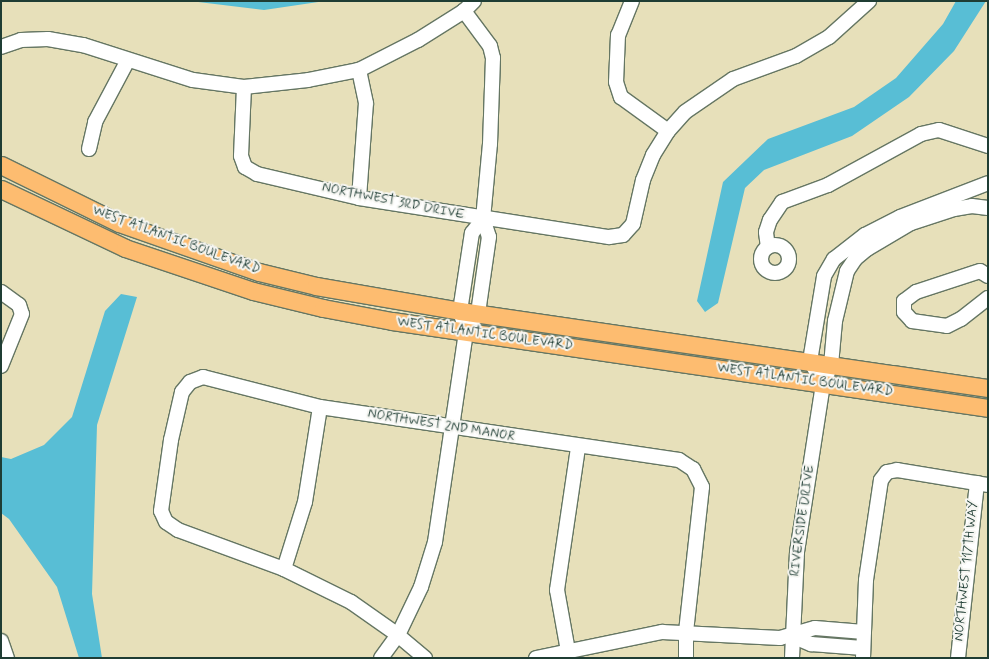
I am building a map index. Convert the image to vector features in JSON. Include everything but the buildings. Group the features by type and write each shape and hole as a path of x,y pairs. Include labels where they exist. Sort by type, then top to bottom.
{"main road":[{"name":"WEST ATLANTIC BOULEVARD","path":"1,166 118,223 259,272 360,294 460,311 988,388"},
{"name":"WEST ATLANTIC BOULEVARD","path":"1,189 125,248 246,289 354,314 466,332 988,408"}],"street":[{"path":"1,47 21,40 48,39 83,45 193,80 244,87 308,80 359,70 418,40 464,11 474,1"},
{"path":"632,1 618,35 616,82 621,97 668,131 685,112 707,94 733,79 803,53 829,37 869,1"},
{"path":"381,658 398,635 421,587 435,542 466,332 478,313 489,236 483,219 490,144 493,58 490,46 464,11"},
{"path":"89,149 95,122 128,60"},
{"path":"359,70 366,103 359,198"},
{"name":"NORTHWEST 3RD DRIVE","path":"244,87 241,156 245,167 257,174 359,198 483,219 609,237 623,235 633,224 643,180 653,155 668,131"},
{"path":"768,247 766,232 770,220 782,202 828,185 921,134 939,130 988,146"},
{"name":"WEST ATLANTIC BOULEVARD","path":"810,362 824,276 834,259 865,235 900,217 988,183"},
{"name":"WEST ATLANTIC BOULEVARD","path":"831,365 836,321 845,281 855,259 911,223 954,209 972,206 988,208"},
{"path":"466,332 460,311 472,233 483,219"},
{"path":"988,276 980,271 916,292 904,301 904,312 912,321 947,326 961,319 988,298"},
{"path":"824,276 845,281"},
{"path":"1,292 19,305 22,314 1,366"},
{"path":"810,362 823,384"},
{"name":"RIVERSIDE DRIVE","path":"792,658 797,552 823,384 831,365"},
{"name":"NORTHWEST 2ND MANOR","path":"284,569 178,530 166,522 161,511 171,440 182,392 190,382 203,377 320,408 578,447 679,460 693,470 702,487 686,633"},
{"path":"320,408 305,502 284,569 351,602 398,635 425,658"},
{"path":"568,651 557,590 578,447"},
{"path":"536,658 662,632 792,636 811,644 863,653 866,580 881,480 887,472 897,470 982,484"},
{"name":"NORTHWEST 117TH WAY","path":"958,658 982,484"},
{"path":"792,636 814,628 864,632"},
{"path":"686,633 686,658"},
{"path":"1,640 7,658"}],"water":[{"path":"190,1 325,1 264,10"},
{"path":"956,1 986,1 954,51 909,97 852,136 764,170 745,188 718,303 705,312 697,301 723,182 768,139 854,107 896,78 943,24"},
{"path":"121,294 137,297 97,425 92,594 102,658 79,658 57,587 9,519 1,513 1,457 11,459 44,445 72,417 105,311"}]}
